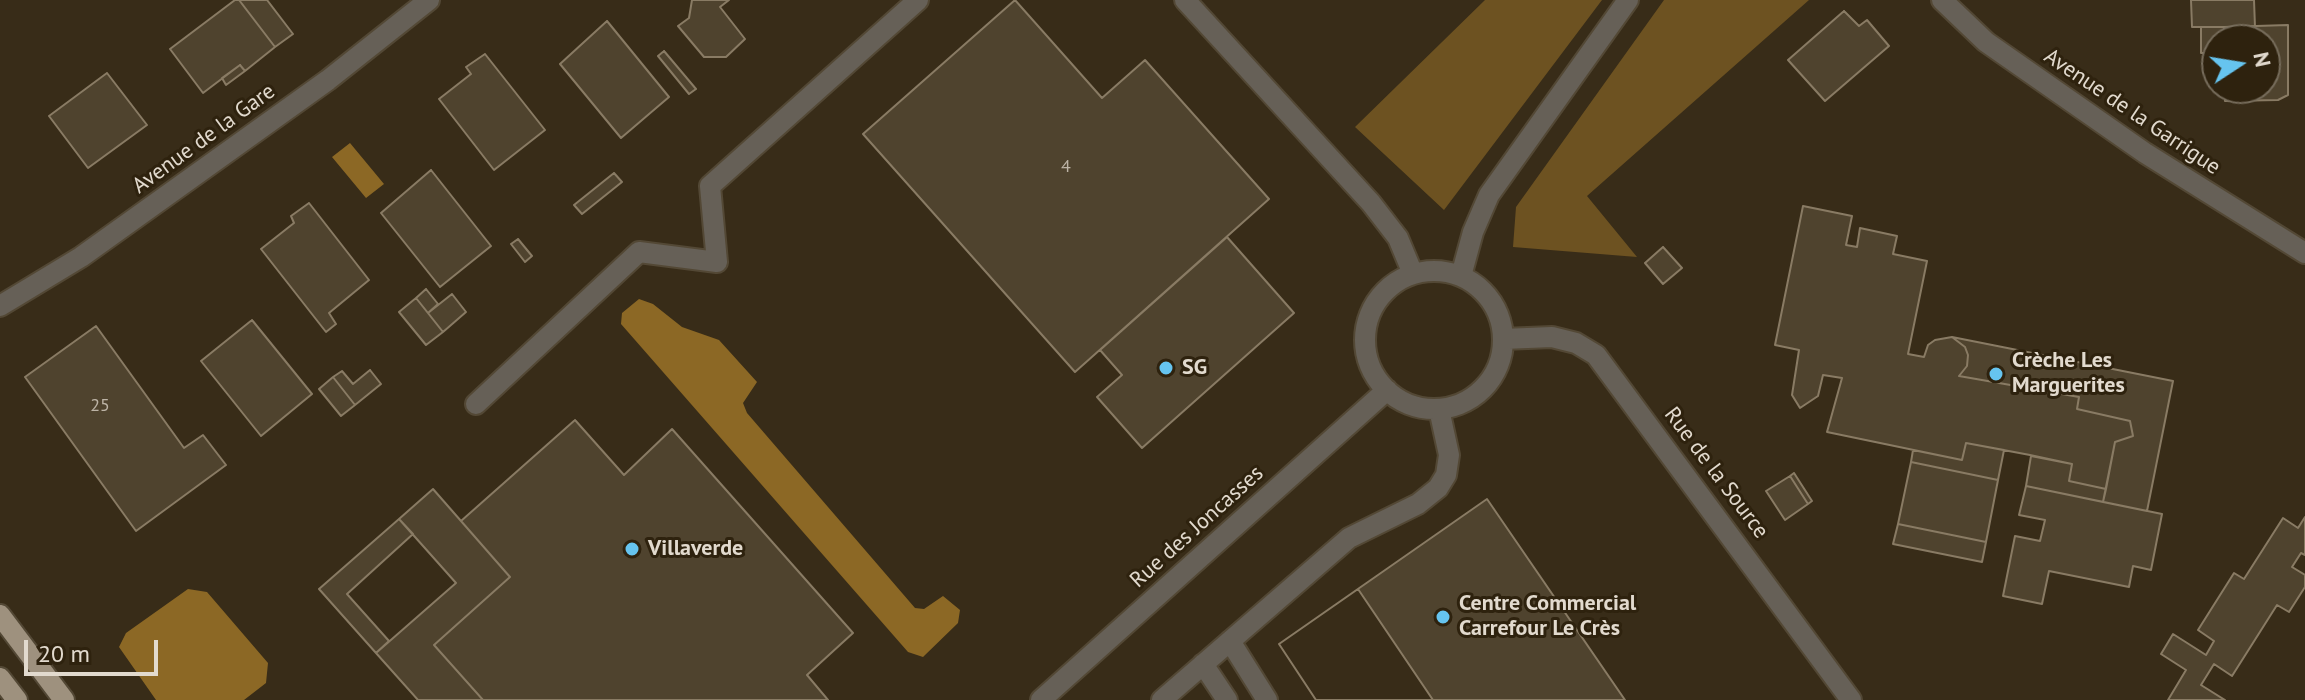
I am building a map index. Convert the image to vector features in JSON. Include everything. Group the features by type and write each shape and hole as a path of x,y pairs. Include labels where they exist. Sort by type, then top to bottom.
{"main road":[{"path":"0,615 64,700"},
{"path":"0,678 17,700"}],"street":[{"name":"Avenue de la Gare","path":"0,306 93,248 328,80 429,0"},
{"path":"476,404 639,252 717,262 710,186 918,0"},
{"path":"1185,0 1371,203 1398,238 1413,274"},
{"path":"1461,276 1473,232 1489,195 1628,0"},
{"name":"Avenue de la Garrigue","path":"1942,0 1986,42 2145,153 2305,253"},
{"path":"1446,271 1461,276 1479,286 1492,301 1501,319 1501,359 1492,379 1478,394 1460,405 1421,408 1387,390 1374,375 1367,357 1365,338 1368,318 1378,298 1394,283 1413,274 1446,271"},
{"name":"Rue de la Source","path":"1503,339 1552,337 1576,343 1596,355 1851,700"},
{"name":"Rue des Joncasses","path":"1041,700 1387,390"},
{"path":"1162,700 1349,538 1418,504 1438,488 1446,475 1449,455 1439,409"},
{"path":"1230,641 1267,700"},
{"path":"1203,664 1227,700"}],"shaded area":[{"path":"1485,0 1602,0 1444,210 1355,127"},
{"path":"1664,0 1809,0 1587,196 1637,257 1513,247 1516,207"},
{"path":"350,143 384,184 366,198 332,157"},
{"path":"639,299 653,304 682,327 719,340 757,382 743,403 747,413 915,608 924,609 943,596 960,610 958,623 923,657 908,652 621,324 622,313"},
{"path":"188,589 207,592 268,663 266,683 244,700 156,700 119,647 126,633"}],"building":[{"path":"239,0 275,47 245,71 240,65 203,93 170,49"},
{"path":"239,0 267,0 293,34 275,47"},
{"path":"692,0 729,0 720,7 745,39 726,57 704,57 678,26 689,18"},
{"path":"1015,0 1102,98 1145,60 1269,199 1075,372 863,134"},
{"path":"2191,0 2254,0 2255,24 2201,24 2201,27 2192,27"},
{"path":"1844,11 1859,26 1867,20 1889,46 1825,101 1788,60"},
{"path":"607,21 669,97 621,138 560,64"},
{"path":"2281,25 2288,25 2288,95 2281,98"},
{"path":"664,51 696,89 689,94 658,56"},
{"path":"485,54 545,130 494,170 439,99 471,74 466,67"},
{"path":"240,65 245,71 226,85 222,78"},
{"path":"107,73 147,125 88,168 49,116"},
{"path":"431,170 491,246 440,287 381,213"},
{"path":"614,173 622,182 582,214 574,205"},
{"path":"309,203 369,280 329,313 336,324 326,332 261,249 294,223 291,216"},
{"path":"1803,206 1852,216 1846,245 1857,247 1860,228 1897,236 1893,254 1927,261 1908,354 1924,357 1928,345 1935,340 1952,337 1965,347 1968,355 1967,366 1959,376 2079,397 2077,409 2130,421 2133,436 2115,442 2106,489 2069,481 2072,464 2030,455 1966,443 1962,460 1827,432 1842,378 1823,375 1818,396 1800,408 1792,395 1799,350 1775,345"},
{"path":"1227,237 1294,313 1142,448 1097,397 1122,375 1100,350"},
{"path":"518,239 532,256 525,262 511,244"},
{"path":"1663,247 1682,268 1663,284 1645,263"},
{"path":"426,289 438,304 428,313 416,298"},
{"path":"452,294 466,312 443,332 428,313"},
{"path":"416,298 443,332 426,345 399,312"},
{"path":"252,320 312,394 261,436 201,361"},
{"path":"96,326 184,448 203,435 226,465 136,531 25,377"},
{"path":"1952,337 2173,381 2147,511 2103,502 2115,442 2133,436 2130,421 2077,409 2079,397 1959,376 1967,366 1968,355 1965,347"},
{"path":"370,370 381,384 355,405 333,377 342,371 353,384"},
{"path":"333,377 355,405 341,416 319,389"},
{"name":"Villaverde","path":"575,420 624,475 672,429 853,633 807,675 828,700 483,700 434,645 510,577 461,521"},
{"path":"1966,443 2004,450 1998,480 1911,462 1913,450 1962,460"},
{"path":"2031,456 2072,464 2069,481 2106,489 2103,502 2026,486"},
{"path":"1911,462 1998,480 1986,542 1898,524"},
{"path":"1794,473 1812,501 1808,504 1790,476"},
{"path":"1790,476 1808,504 1785,520 1766,491"},
{"path":"2026,486 2162,514 2151,570 2133,566 2129,587 2049,571 2042,604 2003,596 2015,536 2040,541 2045,520 2019,515"},
{"path":"433,489 510,577 434,645 483,700 418,700 376,653 456,583 399,519"},
{"name":"Centre Commercial Carrefour Le Crès","path":"1487,499 1625,700 1316,700 1279,644"},
{"path":"2305,517 2305,555 2301,553 2292,567 2305,575 2305,587 2289,612 2277,605 2232,676 2214,664 2201,685 2225,700 2168,700 2186,670 2161,654 2173,634 2206,655 2214,641 2198,630 2234,573 2244,579 2283,518 2298,528"},
{"path":"399,519 413,534 347,594 389,641 376,653 319,589"},
{"path":"1898,524 1986,542 1982,562 1893,544"},
{"path":"1358,589 1433,700 1316,700 1279,644"}],"place":[{"name":"SG","path":"1166,368"},
{"name":"Crèche Les Marguerites","path":"1996,374"},
{"name":"Villaverde","path":"632,549"},
{"name":"Centre Commercial Carrefour Le Crès","path":"1443,617"}]}
